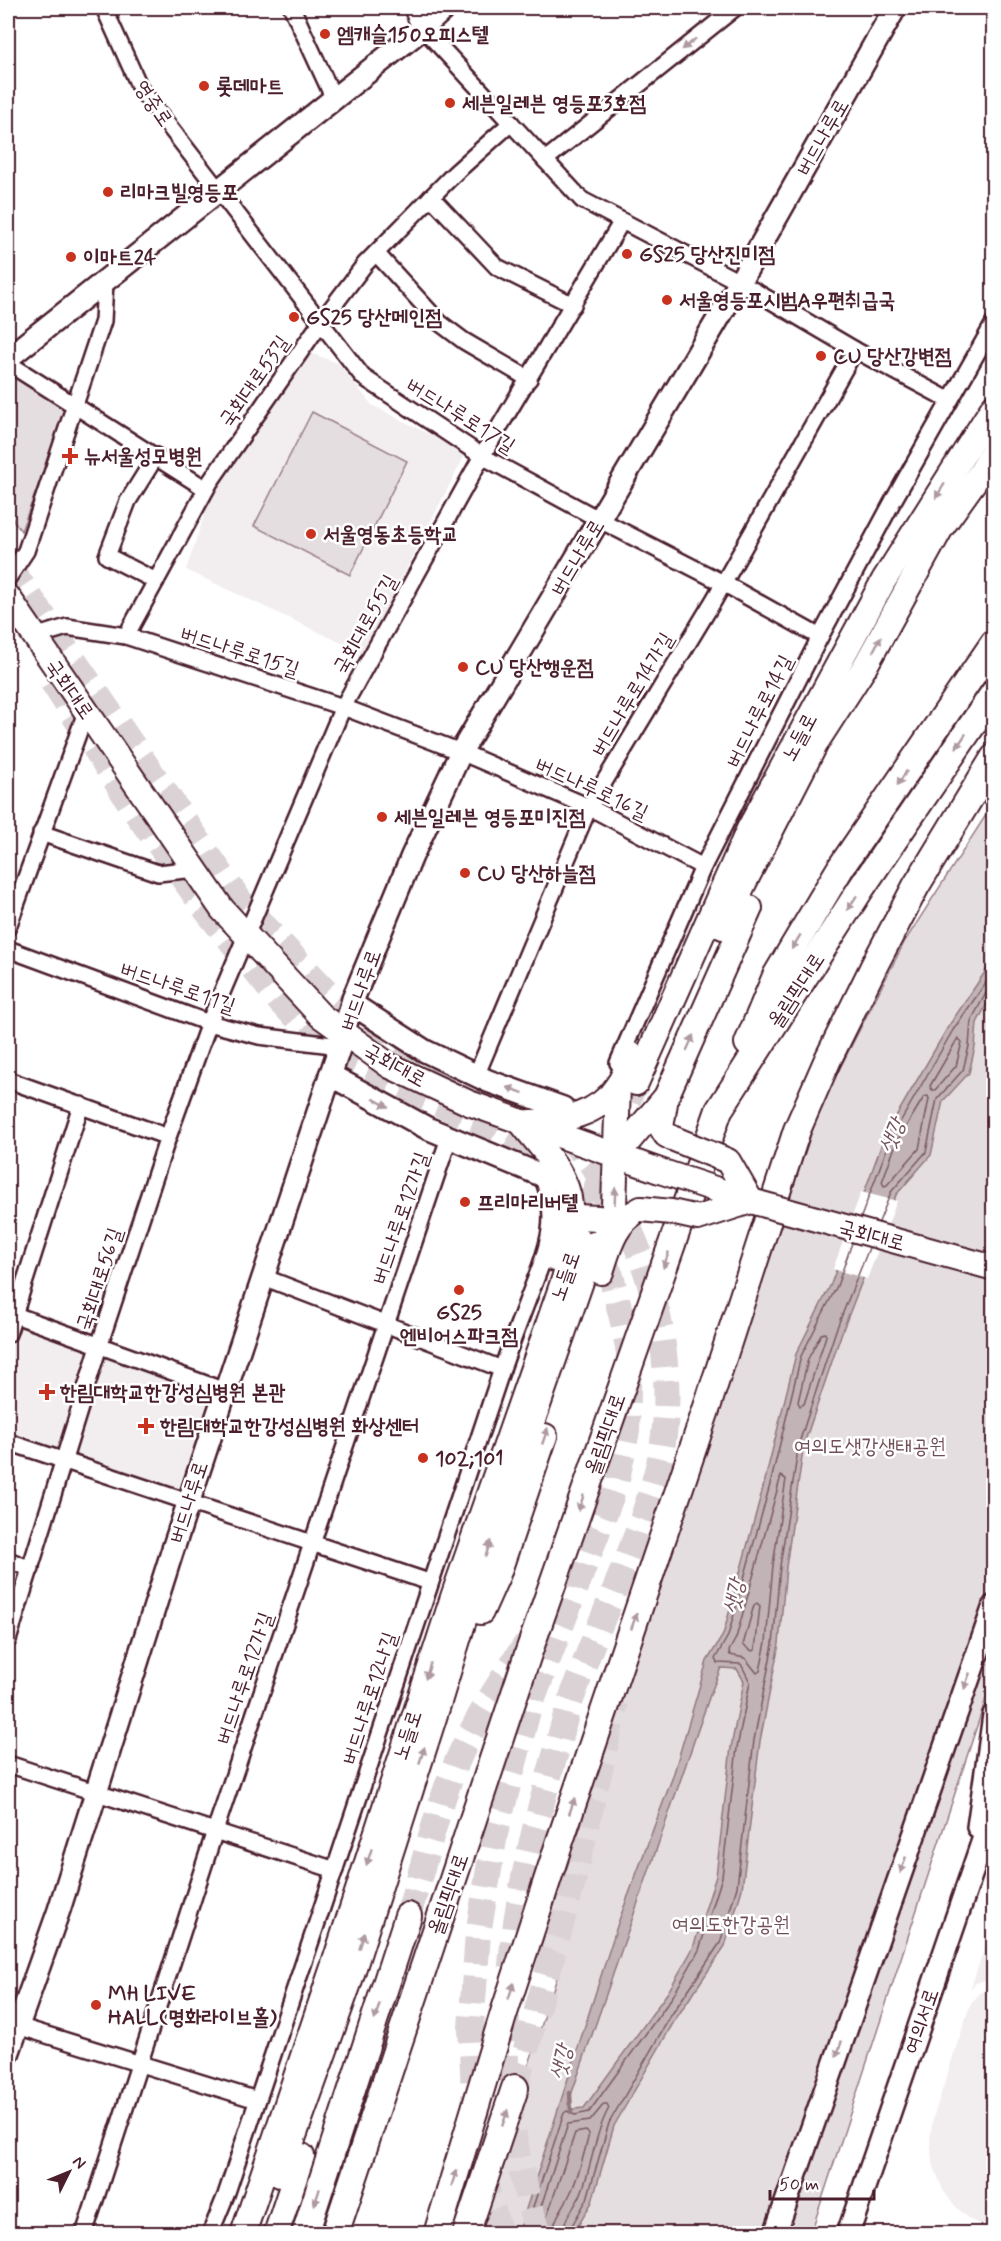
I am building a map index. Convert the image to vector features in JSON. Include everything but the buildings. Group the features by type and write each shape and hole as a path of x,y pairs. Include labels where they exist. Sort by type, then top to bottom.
{"highway":[{"path":"719,1110 776,976 841,867 993,643"},
{"name":"올림픽대로","path":"335,2234 527,1657 719,1110 862,887 993,693"},
{"path":"437,2234 558,1847 708,1404 797,1130 828,1059 881,952 916,886 993,758"},
{"path":"305,2234 408,1916"},
{"path":"466,2234 515,2088"}],"main road":[{"path":"8,358 423,28 445,8"},
{"name":"버드나루로","path":"8,2054 12,2025 59,1910 98,1793 189,1501 352,1004 412,856 461,752 739,282 895,8"},
{"path":"962,456 993,390"},
{"name":"노들로","path":"642,1088 749,829 884,580 993,406"},
{"name":"노들로","path":"642,1088 817,741 864,668 941,528 987,465 993,450"},
{"name":"국회대로","path":"8,597 222,909 342,1040 390,1066 469,1103 616,1156 751,1201 993,1268"},
{"path":"352,1004 425,1052 476,1076 565,1110"},
{"path":"330,1075 427,1128 544,1174"},
{"path":"520,1122 557,1121 585,1113 606,1099 642,1088"},
{"path":"588,1237 641,1209 698,1218 751,1201 728,1161 666,1135 642,1088"},
{"path":"588,1237 642,1088"},
{"path":"616,1156 642,1088"},
{"path":"520,1122 556,1167 564,1182 570,1205 588,1237"},
{"name":"노들로","path":"243,2234 335,1961 438,1642 588,1237"},
{"name":"노들로","path":"259,2234 348,1986 588,1237"},
{"path":"775,2234 993,1606"},
{"path":"972,1872 993,1715"},
{"name":"여의서로","path":"848,2234 993,1808"},
{"path":"230,2234 260,2143 335,1961"},
{"path":"276,2234 302,2159 348,1986"}],"street":[{"name":"영중로","path":"104,8 141,90 321,322"},
{"path":"292,8 334,99"},
{"path":"414,8 423,28 582,200 739,282 855,350 949,400"},
{"path":"545,160 735,8"},
{"name":"국회대로53길","path":"126,636 206,489 321,322 365,264 455,173 511,123"},
{"path":"431,197 497,267 573,305"},
{"name":"국회대로55길","path":"246,937 343,707 482,456 622,221"},
{"path":"376,253 440,323 464,341 529,379"},
{"path":"8,578 26,551 103,321 105,281"},
{"name":"버드나루로17길","path":"321,322 363,377 482,456 723,583 820,638"},
{"name":"버드나루로14길","path":"565,1110 596,1093 613,1073 703,867 820,638 993,323"},
{"name":"버드나루로14가길","path":"476,1076 589,807 723,583 855,350"},
{"path":"8,363 206,489"},
{"path":"156,456 128,501 108,556 156,581"},
{"name":"버드나루로15길","path":"34,636 66,627 126,636 343,707 461,752"},
{"path":"8,927 86,712"},
{"name":"버드나루로16길","path":"461,752 589,807 703,867"},
{"path":"41,833 158,873 195,869"},
{"name":"국회대로56길","path":"8,1640 99,1346 168,1137 209,1023 246,937"},
{"name":"버드나루로11길","path":"8,949 209,1023 259,1036 342,1040"},
{"path":"8,1080 168,1137"},
{"path":"8,1334 81,1105"},
{"name":"버드나루로12가길","path":"84,2234 214,1831 449,1138"},
{"name":"버드나루로12나길","path":"210,2234 226,2195 501,1369 548,1246 551,1220 544,1174"},
{"path":"262,1277 501,1369"},
{"path":"15,1315 225,1391"},
{"path":"8,1442 429,1582"},
{"path":"8,1560 31,1569"},
{"path":"8,1764 335,1869"},
{"path":"12,2025 257,2100"}],"shaded area":[{"name":"서울영동초등학교","path":"310,353 338,363 372,405 466,453 363,653 186,570 210,498"},
{"name":"한림대학교한강성심병원 화상센터","path":"18,1316 225,1393 189,1501 8,1438 8,1346"},
{"path":"993,1923 993,1981 976,1983 970,1990"},
{"path":"993,1986 993,2232 969,2219 953,2204 943,2190 932,2161 930,2138 933,2118 970,2005 981,1992"}],"green space":[{"path":"16,376 67,409 21,531 8,513 8,382"},
{"path":"312,412 407,461 350,575 254,526"},
{"name":"여의도한강공원","path":"993,804 993,1677 811,2233 474,2234 561,1965 537,1957 820,1107 905,941"}],"water":[{"path":"993,960 993,992 977,1023 975,1047 969,1073 943,1101 931,1155 896,1195 842,1332 804,1444 786,1567 779,1644 760,1741 742,1889 725,1946 675,2020 614,2126 592,2202 574,2233 518,2234 618,1923 673,1776 707,1661 723,1635 796,1354 831,1284 885,1135 948,1027","holes":["721,1668 737,1669 744,1681 731,1747 716,1876 693,1948 668,1992 584,2108 574,2109 568,2104 710,1695"]}],"pier":[{"path":"861,1192 897,1201 867,1279 833,1269"}],"waterway":[{"name":"샛강","path":"570,2093 571,2112"}],"tunnel":[{"path":"8,565 240,901 329,994 380,1038 425,1063 462,1078"},
{"path":"52,681 137,814 206,910 282,1004 350,1066 493,1127 539,1154 551,1168"},
{"path":"579,1236 605,1160 636,1083"},
{"path":"498,1093 522,1103 558,1127 587,1159 612,1196 633,1238 649,1282 660,1328 666,1375 666,1420 659,1463 642,1521 565,1718 526,1868 516,1922 510,1977"},
{"path":"500,2234 485,2184 474,2094 471,2028 478,1934 495,1834 528,1711 616,1484 627,1431 629,1353 623,1322 611,1276 575,1200"},
{"path":"408,1916 451,1776 486,1706 529,1640"},
{"path":"515,2088 573,1882 616,1702"},
{"path":"507,2016 506,2071 512,2126 523,2180 538,2234"}],"place":[{"name":"엠캐슬150오피스텔","path":"325,34"},
{"name":"롯데마트","path":"204,86"},
{"name":"세븐일레븐 영등포3호점","path":"450,103"},
{"name":"리마크빌영등포","path":"108,192"},
{"name":"GS25 당산진미점","path":"627,254"},
{"name":"이마트24","path":"71,257"},
{"name":"서울영등포시범A우편취급국","path":"667,300"},
{"name":"GS25 당산메인점","path":"294,317"},
{"name":"CU 당산강변점","path":"821,356"},
{"name":"뉴서울성모병원","path":"70,456"},
{"name":"서울영동초등학교","path":"311,534"},
{"name":"CU 당산행운점","path":"463,667"},
{"name":"세븐일레븐 영등포미진점","path":"382,817"},
{"name":"CU 당산하늘점","path":"465,873"},
{"name":"프리마리버텔","path":"465,1202"},
{"name":"GS25 엔비어스파크점","path":"459,1290"},
{"name":"한림대학교한강성심병원 본관","path":"47,1392"},
{"name":"한림대학교한강성심병원 화상센터","path":"146,1426"},
{"name":"102;101","path":"423,1458"},
{"name":"MH LIVE HALL(명화라이브홀)","path":"96,2005"}],"park label":[{"name":"여의도샛강생태공원","path":"870,1446"}]}
